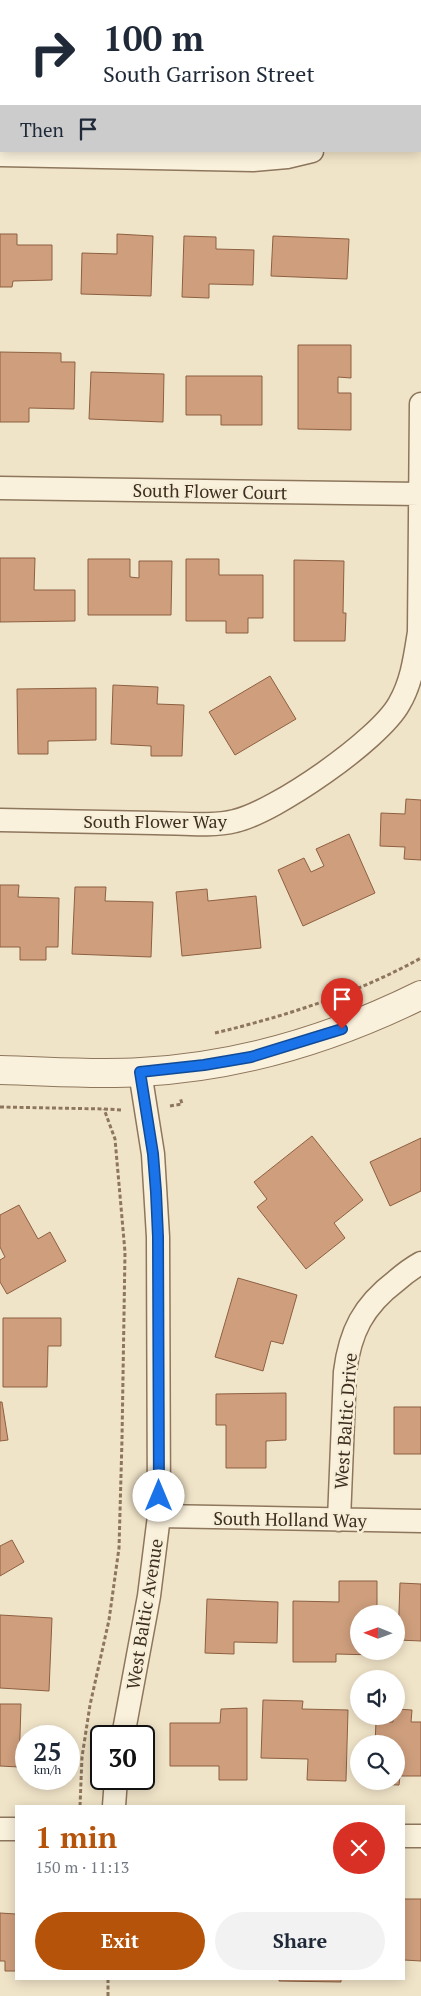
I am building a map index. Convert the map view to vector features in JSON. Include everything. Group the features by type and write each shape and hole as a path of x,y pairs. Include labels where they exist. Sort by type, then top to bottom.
{"street":[{"path":"0,156 253,160 287,157 308,152"},
{"name":"South Flower Way","path":"0,820 198,824 234,822 265,810 327,771 383,726 399,705 409,684 419,632 421,404"},
{"name":"South Flower Court","path":"0,488 420,494"},
{"path":"0,1070 140,1072 204,1065 251,1057 342,1029 388,1012 421,996"},
{"name":"West Baltic Avenue","path":"125,1725 147,1605 159,1516 158,1237 153,1154 140,1072"},
{"name":"West Baltic Drive","path":"339,1520 345,1372 348,1348 361,1318 380,1293 414,1266 421,1263"},
{"name":"South Holland Way","path":"159,1516 421,1521"},
{"path":"114,1805 115,1790"},
{"path":"0,1829 15,1829"},
{"path":"405,1836 421,1836"}],"path":[{"path":"213,1033 305,1007 392,974 421,958"},
{"path":"0,1107 104,1109 115,1140 125,1252 118,1548 109,1620 90,1705 82,1757 80,1805"},
{"path":"108,1980 108,1996"}],"building":[{"path":"0,234 17,234 17,245 52,245 52,280 13,281 12,287 0,287"},
{"path":"117,234 153,236 151,296 81,294 82,253 117,254"},
{"path":"184,236 216,237 216,249 254,250 253,285 209,284 209,298 182,297"},
{"path":"273,236 349,239 347,279 271,276"},
{"path":"298,345 351,345 351,378 338,377 338,393 351,393 351,430 298,429"},
{"path":"0,352 61,353 61,362 75,362 74,409 29,408 29,422 0,422"},
{"path":"91,372 164,374 163,422 89,419"},
{"path":"186,376 262,376 262,425 221,425 221,415 186,415"},
{"path":"0,558 35,558 34,590 75,590 75,621 0,622"},
{"path":"88,559 130,559 130,577 139,578 139,561 172,561 171,615 88,615"},
{"path":"186,559 219,559 219,575 263,575 263,618 248,618 248,633 226,633 226,621 186,621"},
{"path":"294,560 344,561 343,613 346,613 345,641 294,641"},
{"path":"270,676 296,719 235,755 209,712"},
{"path":"113,685 158,687 157,704 184,705 182,756 151,756 151,746 111,744"},
{"path":"96,688 96,740 48,741 48,754 18,754 17,689"},
{"path":"406,799 421,800 421,860 404,859 405,847 380,846 381,813 405,814"},
{"path":"349,834 375,893 303,926 278,870 304,858 311,872 324,866 316,849"},
{"path":"0,885 19,885 18,897 59,898 58,947 46,947 46,960 20,960 20,947 0,947"},
{"path":"75,887 106,887 105,901 153,902 151,957 72,954"},
{"path":"207,889 208,901 256,896 261,948 182,956 176,892"},
{"path":"312,1136 363,1200 334,1223 345,1238 306,1269 257,1207 267,1199 254,1182"},
{"path":"421,1138 421,1191 390,1206 370,1162"},
{"path":"19,1205 38,1239 50,1232 66,1261 7,1294 0,1282 0,1260 5,1257 0,1247 0,1215"},
{"path":"238,1278 297,1295 283,1344 271,1341 263,1371 215,1357"},
{"path":"3,1318 61,1318 61,1346 48,1346 47,1387 3,1387"},
{"path":"286,1393 286,1440 266,1441 266,1468 226,1468 226,1425 216,1425 216,1394"},
{"path":"0,1402 2,1402 8,1440 0,1441"},
{"path":"394,1407 421,1407 421,1454 394,1454"},
{"path":"12,1540 24,1562 0,1576 0,1546"},
{"path":"339,1581 377,1581 377,1605 350,1605 350,1654 336,1654 336,1662 293,1662 293,1601 339,1602"},
{"path":"400,1583 421,1584 421,1641 405,1640 405,1605 399,1605"},
{"path":"207,1599 278,1602 277,1643 234,1642 234,1654 205,1653"},
{"path":"0,1615 52,1618 49,1691 0,1688"},
{"path":"263,1700 303,1701 302,1709 348,1710 346,1781 307,1780 308,1759 261,1758"},
{"path":"0,1704 21,1704 20,1725 15,1725 15,1767 0,1766"},
{"path":"247,1708 247,1780 219,1780 219,1766 170,1766 170,1723 220,1723 221,1709"},
{"path":"405,1710 412,1710 411,1722 421,1722 421,1776 405,1776 405,1735 375,1735 376,1725 405,1725"},
{"path":"405,1899 421,1899 421,1961 405,1960"},
{"path":"0,1913 15,1914 15,1971 5,1971 5,1961 0,1961"},
{"path":"341,1980 341,1982 279,1981"}],"route":[{"path":"159,1496 158,1237 156,1192 148,1115 140,1072 204,1065 251,1057 342,1029"}]}
